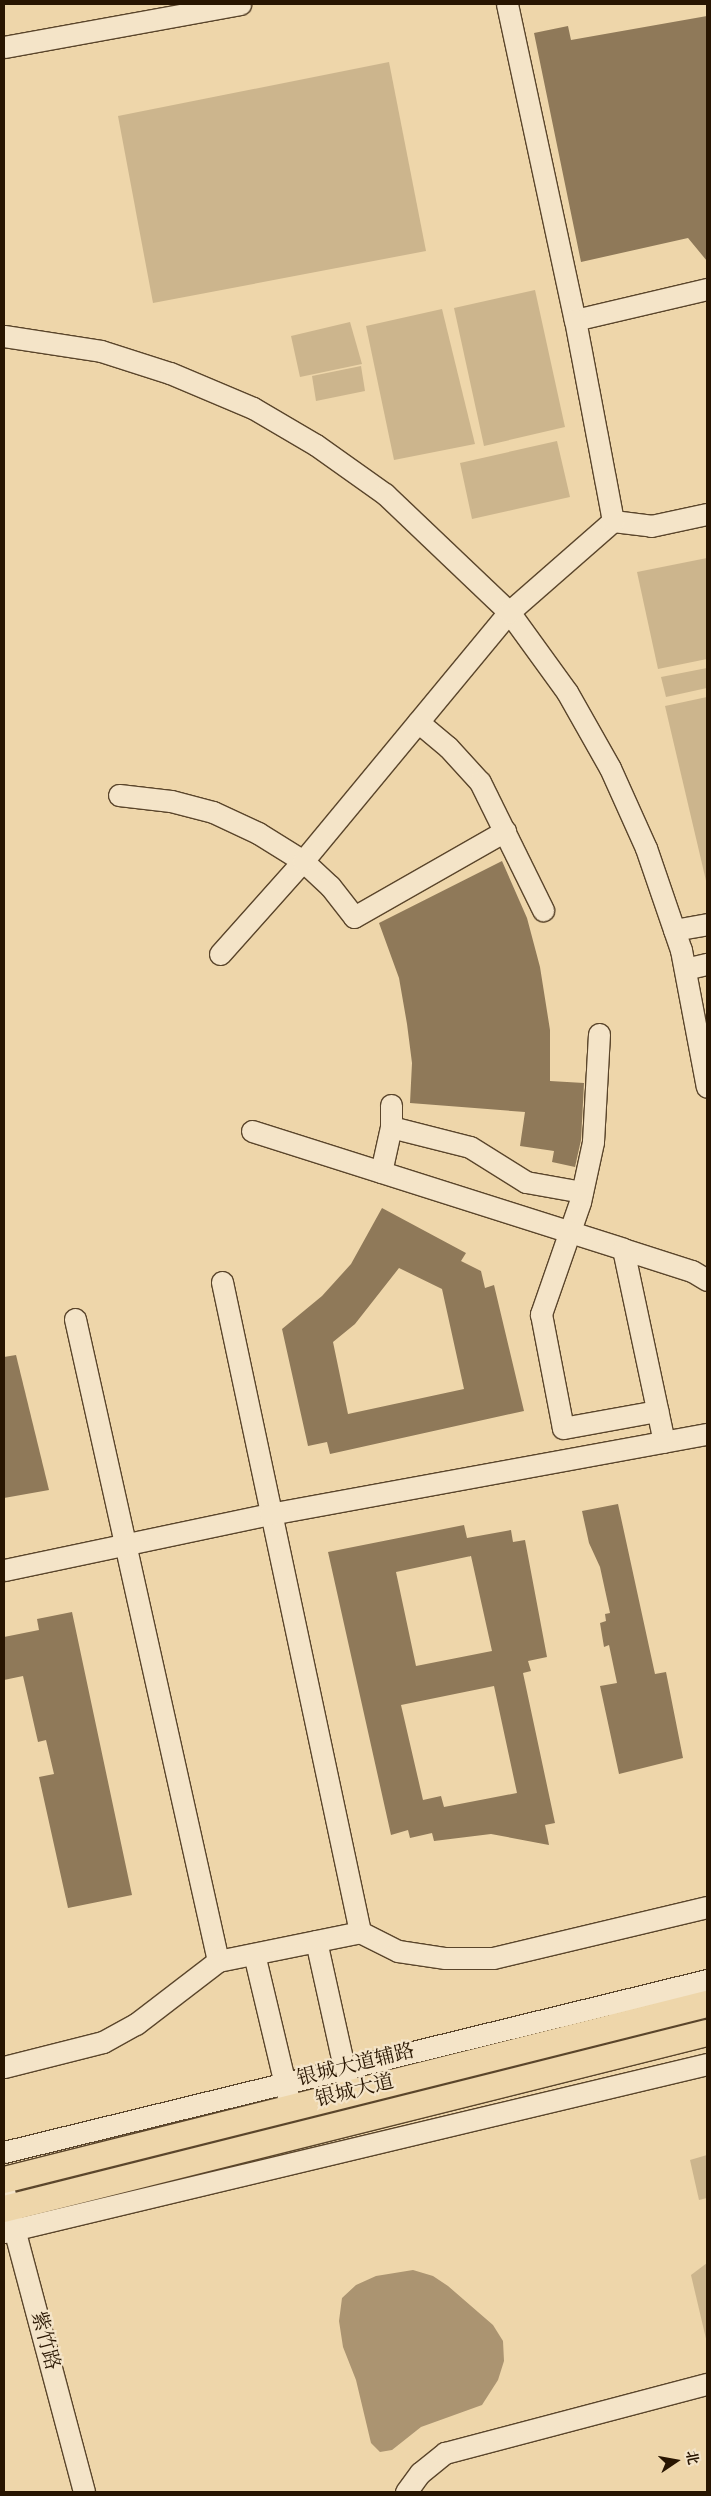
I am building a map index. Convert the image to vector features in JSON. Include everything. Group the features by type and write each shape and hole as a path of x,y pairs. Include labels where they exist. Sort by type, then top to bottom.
{"main road":[{"name":"银城大道","path":"4,2180 707,2004"},
{"name":"银城大道","path":"7,2214 707,2033"}],"street":[{"path":"4,46 240,4"},
{"path":"507,4 575,320 613,521"},
{"path":"575,320 707,289"},
{"path":"4,336 101,351 170,373 253,408 316,445 385,494 509,612 567,692 610,768 646,848 685,969 707,1087"},
{"path":"220,954 303,861 509,612 613,521 651,526 707,514"},
{"path":"418,722 448,746 480,782 543,910"},
{"path":"119,795 171,801 213,812 258,833 303,861 330,886 354,917 505,831"},
{"path":"674,930 707,924"},
{"path":"685,969 707,964"},
{"path":"599,1034 593,1142 582,1192 541,1314 563,1428 657,1412"},
{"path":"381,1172 391,1127 391,1105"},
{"path":"391,1127 470,1146 526,1182 582,1192"},
{"path":"252,1131 692,1271 707,1280"},
{"path":"623,1249 664,1442"},
{"path":"222,1282 360,1932"},
{"path":"75,1319 218,1961"},
{"path":"4,1570 127,1546 270,1514 707,1434"},
{"path":"4,2067 102,2042 136,2024 218,1961 360,1932 398,1951 445,1958 493,1958 707,1907"},
{"path":"316,1941 350,2094"},
{"path":"254,1954 291,2108"},
{"name":"银城大道辅路","path":"4,2152 707,1980"},
{"path":"7,2214 707,2064"},
{"name":"紫竹路","path":"7,2214 84,2492"},
{"path":"406,2492 420,2473 445,2453 707,2384"}],"shaded area":[{"path":"389,62 426,251 153,303 118,116"},
{"path":"535,290 565,427 484,446 454,308"},
{"path":"442,309 475,444 394,460 366,326"},
{"path":"350,322 362,364 300,377 291,336"},
{"path":"361,366 365,391 316,401 312,376"},
{"path":"557,441 570,497 472,519 460,463"},
{"path":"707,558 707,659 658,669 637,572"},
{"path":"707,668 707,688 666,697 661,677"},
{"path":"707,697 707,885 665,706"},
{"path":"707,2155 707,2198 699,2200 690,2160"},
{"path":"707,2263 707,2343 691,2275"},
{"path":"413,2270 433,2276 448,2286 493,2325 503,2341 504,2361 498,2380 482,2405 421,2427 392,2450 380,2452 371,2443 356,2380 343,2347 339,2321 342,2298 356,2285 376,2276"}],"building":[{"path":"707,16 707,261 688,238 581,262 534,33 568,26 571,40"},
{"path":"502,861 527,918 540,967 550,1030 550,1081 584,1083 581,1140 575,1167 552,1162 554,1151 520,1146 525,1112 410,1103 412,1063 407,1024 399,978 379,923"},
{"path":"382,1208 466,1253 461,1261 481,1271 485,1288 494,1285 524,1411 330,1454 327,1442 308,1446 282,1329 322,1296 351,1264","holes":["399,1268 442,1289 464,1389 348,1414 333,1342 355,1324"]},
{"path":"16,1355 49,1490 4,1498 4,1357"},
{"path":"618,1504 655,1674 666,1672 683,1758 619,1774 600,1686 617,1683 609,1645 604,1647 600,1623 606,1621 605,1614 610,1613 600,1567 589,1543 582,1511"},
{"path":"464,1525 467,1538 511,1530 513,1542 525,1540 547,1657 528,1661 531,1671 523,1673 555,1823 545,1825 549,1845 491,1834 434,1841 432,1833 410,1838 408,1830 391,1835 328,1552","holes":["471,1556 492,1651 416,1666 396,1572","494,1686 517,1793 444,1807 441,1796 423,1800 401,1705"]},
{"path":"72,1612 132,1895 68,1908 39,1777 54,1774 46,1740 38,1742 23,1676 4,1680 4,1637 39,1630 37,1619"}]}
